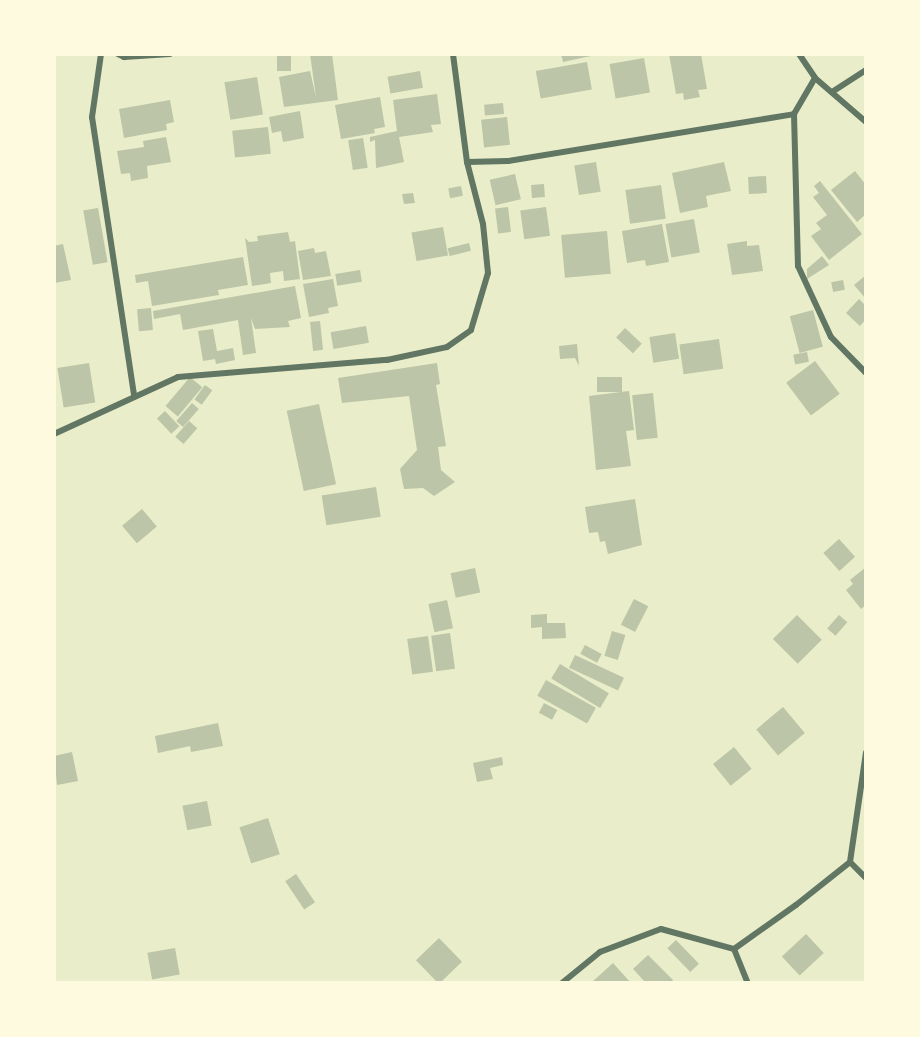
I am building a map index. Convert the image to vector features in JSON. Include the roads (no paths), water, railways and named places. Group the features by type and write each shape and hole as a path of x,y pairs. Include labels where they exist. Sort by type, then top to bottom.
{"street":[{"path":"101,54 92,117 134,396"},
{"path":"118,54 124,57 170,54"},
{"path":"54,434 178,376 387,360 447,347 471,330 488,273 483,224 467,162 453,54"},
{"path":"799,54 815,78 866,122"},
{"path":"832,92 866,70"},
{"path":"815,78 794,114 798,266 831,338 866,373"},
{"path":"467,162 508,162 794,114"},
{"path":"735,949 850,862 866,752"},
{"path":"850,862 866,878"},
{"path":"562,983 600,952 661,929 735,949"},
{"path":"735,949 748,983"}]}
